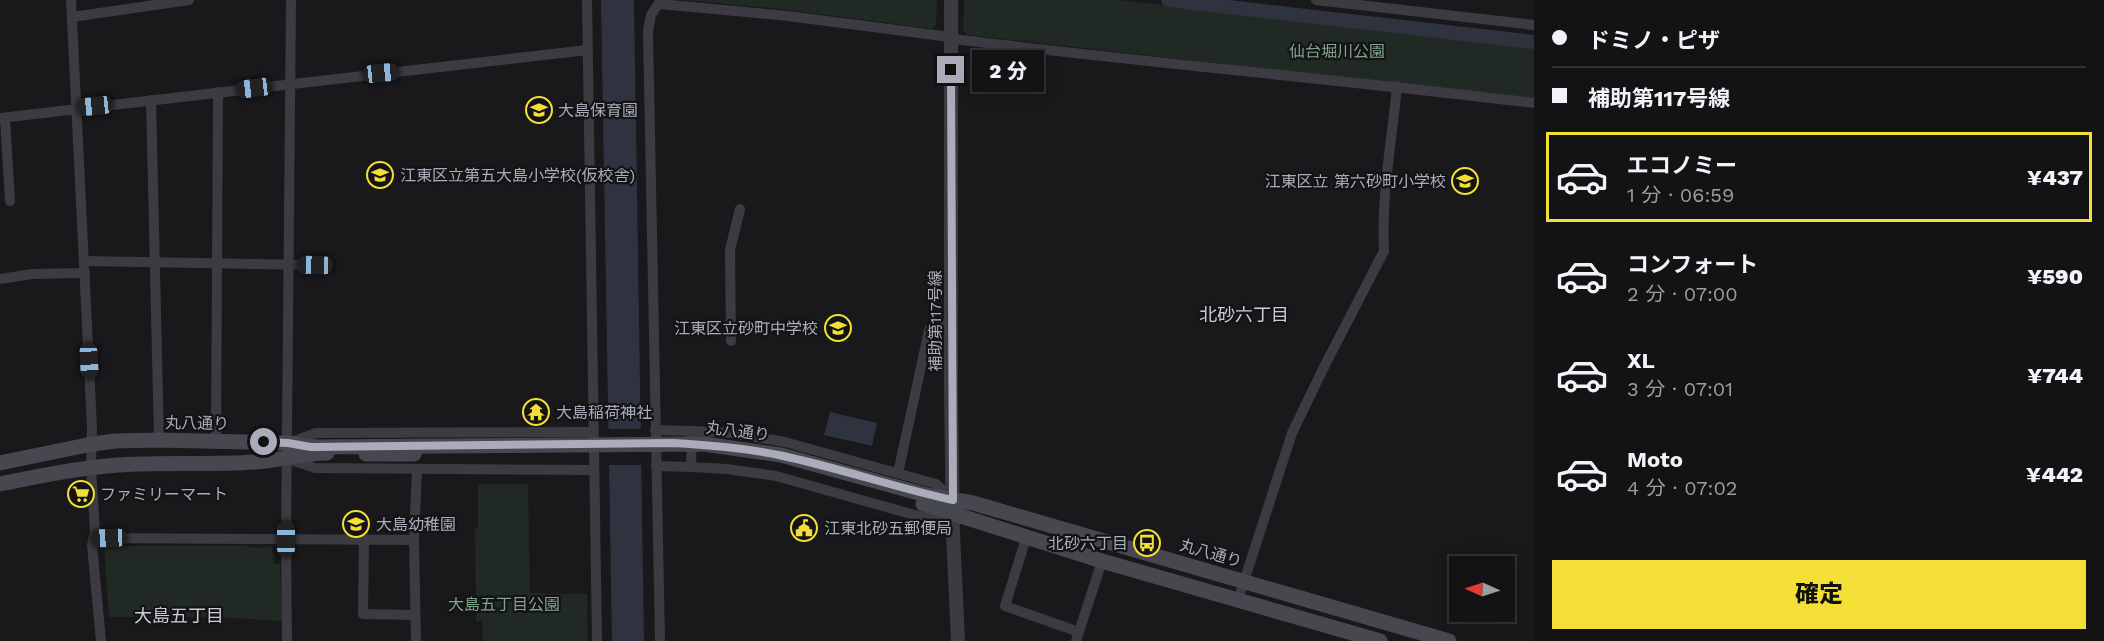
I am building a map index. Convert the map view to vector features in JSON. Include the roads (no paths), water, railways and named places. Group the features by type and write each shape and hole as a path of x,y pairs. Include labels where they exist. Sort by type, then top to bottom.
{"main road":[{"name":"丸八通り","path":"0,463 92,444 159,440 288,443 310,450 723,455 782,464 925,499 953,507 973,521 1026,538 1380,641"},
{"name":"丸八通り","path":"0,484 91,468 136,464 256,462 288,459 310,450"},
{"name":"丸八通り","path":"953,507 973,503 1449,641"}],"street":[{"path":"71,0 92,444 91,468 95,531 93,538 101,641"},
{"path":"72,17 147,3 189,0"},
{"path":"287,641 291,0"},
{"path":"587,0 597,641"},
{"name":"補助第117号線","path":"951,0 951,324 953,507 958,641"},
{"path":"1316,0 1534,25"},
{"path":"660,641 648,31 651,15 660,2 1185,66 1397,86 1534,103"},
{"path":"10,201 3,118 587,50"},
{"path":"1238,600 1292,433 1384,251 1386,196 1397,86"},
{"path":"216,442 218,92"},
{"path":"151,100 159,440"},
{"path":"731,341 730,250 740,209"},
{"path":"84,261 315,265"},
{"path":"0,279 32,274 85,273"},
{"path":"898,473 929,330 935,324 951,324"},
{"path":"655,430 732,433 785,442 936,484 953,507 936,521 776,476 727,469 656,466"},
{"path":"691,467 692,431"},
{"path":"288,443 316,433 593,432"},
{"path":"288,459 315,468 594,470"},
{"path":"416,641 414,540 417,470"},
{"path":"93,538 414,540"},
{"path":"1026,538 1005,606 1077,637 1102,561"},
{"path":"363,540 363,614 415,615"}],"water":[{"path":"601,0 634,0 644,641 612,641"},
{"path":"830,412 877,423 872,446 824,435"}],"waterway":[{"path":"1168,0 1534,42"}],"place":[{"name":"大島保育園","path":"539,110"},
{"name":"江東区立第五大島小学校(仮校舎)","path":"380,175"},
{"name":"江東区立 第六砂町小学校","path":"1465,181"},
{"name":"江東区立砂町中学校","path":"838,328"},
{"name":"大島稲荷神社","path":"536,412"},
{"name":"ファミリーマート","path":"81,494"},
{"name":"大島幼稚園","path":"356,524"},
{"name":"江東北砂五郵便局","path":"804,528"},
{"name":"北砂六丁目","path":"1147,543"}],"district":[{"name":"北砂六丁目","path":"1244,314"},
{"name":"大島五丁目","path":"179,615"}],"park label":[{"name":"仙台堀川公園","path":"1337,51"},
{"name":"大島五丁目公園","path":"504,604"}]}
